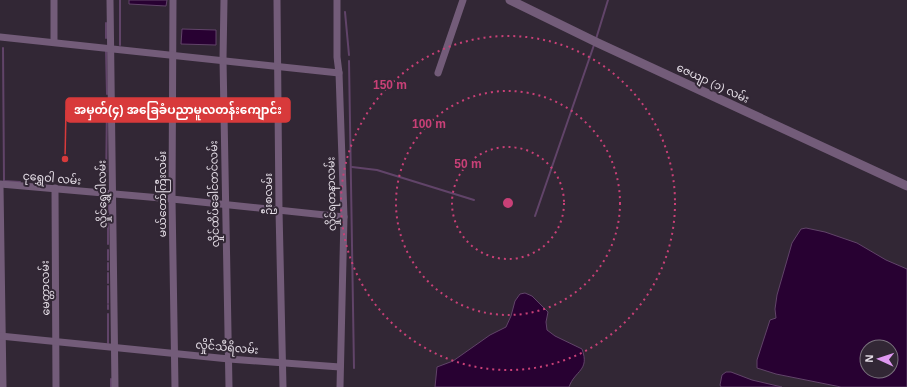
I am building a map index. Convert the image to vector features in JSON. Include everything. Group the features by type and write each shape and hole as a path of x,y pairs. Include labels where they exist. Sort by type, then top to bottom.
{"street":[{"path":"54,0 54,42"},
{"name":"လှိုင်ရွှေဝါလမ်း","path":"110,0 109,194 111,346 115,387"},
{"name":"မယ်တော်ကြီးလမ်း","path":"173,0 174,55 172,198 175,387"},
{"name":"လှိုင်ထိပ်ခေါင်တင်လမ်း","path":"224,0 223,59 229,387"},
{"name":"ဦးစလမ်း","path":"277,0 279,210 283,387"},
{"name":"လှိုင်ရတနာလမ်း","path":"336,0 344,217 340,387"},
{"path":"438,73 463,0"},
{"name":"ဇေယျာ (၁) လမ်း","path":"510,0 587,38 907,186"},
{"path":"0,37 223,59 339,73"},
{"path":"0,185 1,336 3,387"},
{"name":"ငုရွှေဝါ လမ်း","path":"0,185 172,198 344,217"},
{"name":"မေတ္တာလမ်း","path":"55,188 57,342 56,387"},
{"name":"လှိုင်သီရိလမ်း","path":"1,336 228,359 340,367"}],"shaded area":[{"path":"129,0 167,0 166,6 129,4"},
{"path":"182,29 216,30 216,45 181,44"},
{"path":"806,228 825,232 857,243 886,260 907,269 907,387 841,387 776,374 757,368 757,360 770,320 776,318 775,309 777,295 792,243 801,229"},
{"path":"525,293 532,296 548,312 546,322 547,330 555,336 582,349 584,356 583,366 569,387 435,387 437,367 453,361 490,335 506,327 515,301 520,294"},
{"path":"726,372 731,372 752,380 782,387 721,387 722,375"}],"waterway":[{"path":"120,0 120,45"},
{"path":"596,39 608,0"},
{"path":"345,12 349,55"},
{"path":"106,23 106,38"},
{"path":"535,216 594,45"},
{"path":"3,48 4,181 20,182"},
{"path":"106,50 107,94"},
{"path":"349,61 354,368"},
{"path":"104,190 106,191 107,102"},
{"path":"352,167 377,170 474,200"},
{"path":"106,196 109,200 109,212"},
{"path":"108,216 108,244"},
{"path":"108,250 108,260"},
{"path":"108,263 108,270"},
{"path":"108,273 108,283"},
{"path":"108,286 108,303"},
{"path":"108,314 108,343"},
{"path":"111,379 111,387"}],"place":[{"name":"အမှတ်(၄) အခြေခံပညာမူလတန်းကျောင်း","path":"65,159"}]}
